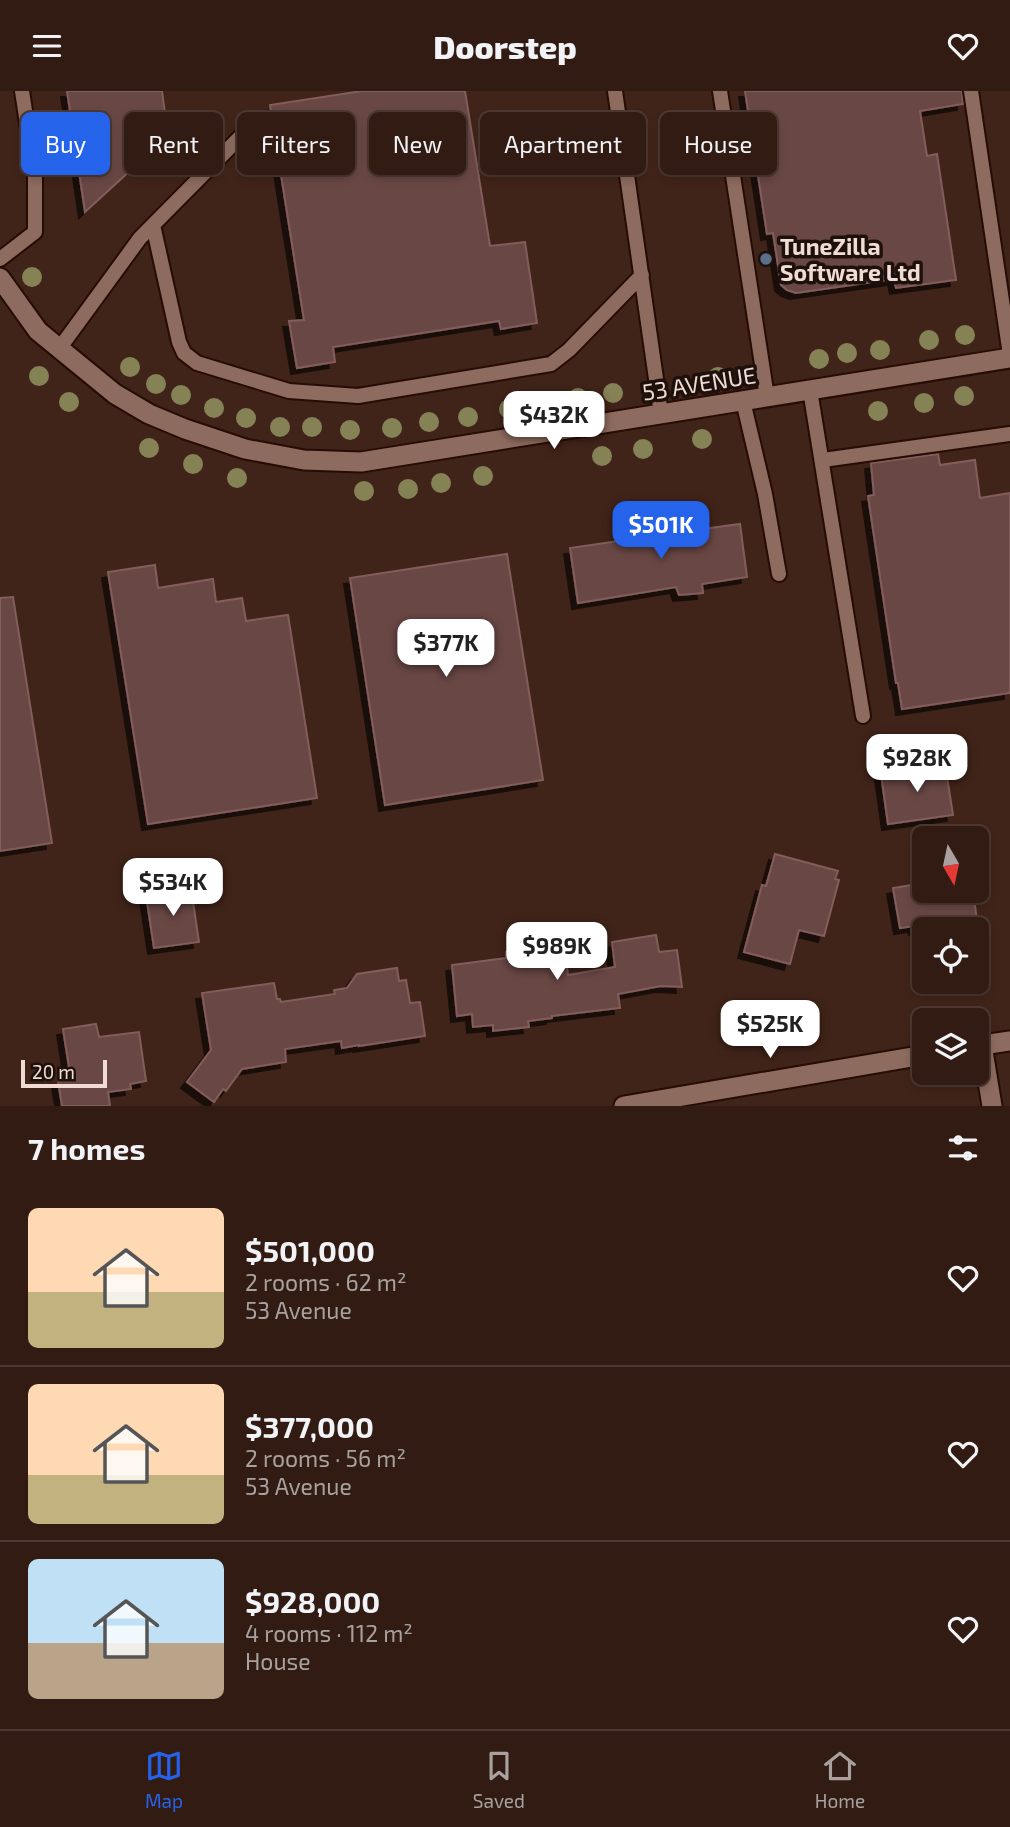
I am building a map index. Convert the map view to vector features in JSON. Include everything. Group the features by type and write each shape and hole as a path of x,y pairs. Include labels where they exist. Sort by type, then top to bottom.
{"street":[{"name":"53 AVENUE","path":"0,278 38,331 115,394 149,414 184,429 245,449 304,460 361,462 1010,356"},
{"path":"989,1044 1010,1041"},
{"path":"624,1106 912,1057"},
{"path":"987,1085 992,1106"}],"lane":[{"path":"0,259 35,232 36,176 22,91"},
{"path":"615,91 662,414"},
{"path":"720,91 767,397"},
{"path":"971,91 1010,356"},
{"path":"58,349 140,238 237,140"},
{"path":"153,225 179,342 184,353 197,363 289,391 358,396 551,364 569,350 642,275"},
{"path":"810,390 863,716"},
{"path":"743,401 765,494 779,574"},
{"path":"823,460 1010,434"}],"building":[{"path":"67,91 162,91 165,112 124,112 125,175 85,212 79,175 110,175 110,112 70,112"},
{"path":"362,91 465,91 490,246 525,242 537,323 501,329 499,321 333,347 335,362 297,368 289,321 304,320 281,175 355,175 355,112 271,112 270,105"},
{"path":"745,91 962,91 963,104 920,111 927,156 937,154 956,280 896,288 894,279 796,293 787,290 781,285 773,233 767,234 758,175 777,175 777,112 748,112"},
{"path":"938,454 940,465 975,460 980,498 1010,493 1010,693 902,709 868,496 874,495 871,463"},
{"path":"699,511 703,529 740,524 747,577 702,584 703,593 679,595 676,587 578,603 570,548 667,534 665,517"},
{"path":"507,554 543,780 385,805 350,578"},
{"path":"155,565 158,588 213,579 216,602 242,598 246,621 288,615 317,798 148,824 108,572"},
{"path":"13,597 52,843 0,851 0,598"},
{"path":"945,764 953,815 888,824 881,774"},
{"path":"775,854 838,871 835,879 839,880 824,936 799,930 790,964 744,952 762,885 766,886"},
{"path":"912,885 912,903 975,903 976,917 912,917 912,926 900,928 893,888"},
{"path":"191,888 199,942 154,948 146,895"},
{"path":"563,935 568,975 615,967 612,942 656,935 659,952 677,950 682,987 661,986 618,994 620,1008 528,1021 529,1027 493,1031 493,1025 473,1027 472,1014 457,1016 452,965 506,958 506,952 525,950 524,942"},
{"path":"397,968 399,981 406,980 410,1003 420,1002 425,1036 342,1048 341,1041 285,1049 286,1062 242,1069 214,1102 187,1082 211,1050 202,993 274,983 277,999 281,1002 335,994 334,990 347,988 357,974"},
{"path":"96,1024 99,1037 139,1032 146,1081 130,1084 131,1089 108,1092 110,1106 62,1106 58,1081 71,1080 63,1029"}],"place":[{"name":"TuneZilla Software Ltd","path":"766,259"}]}
